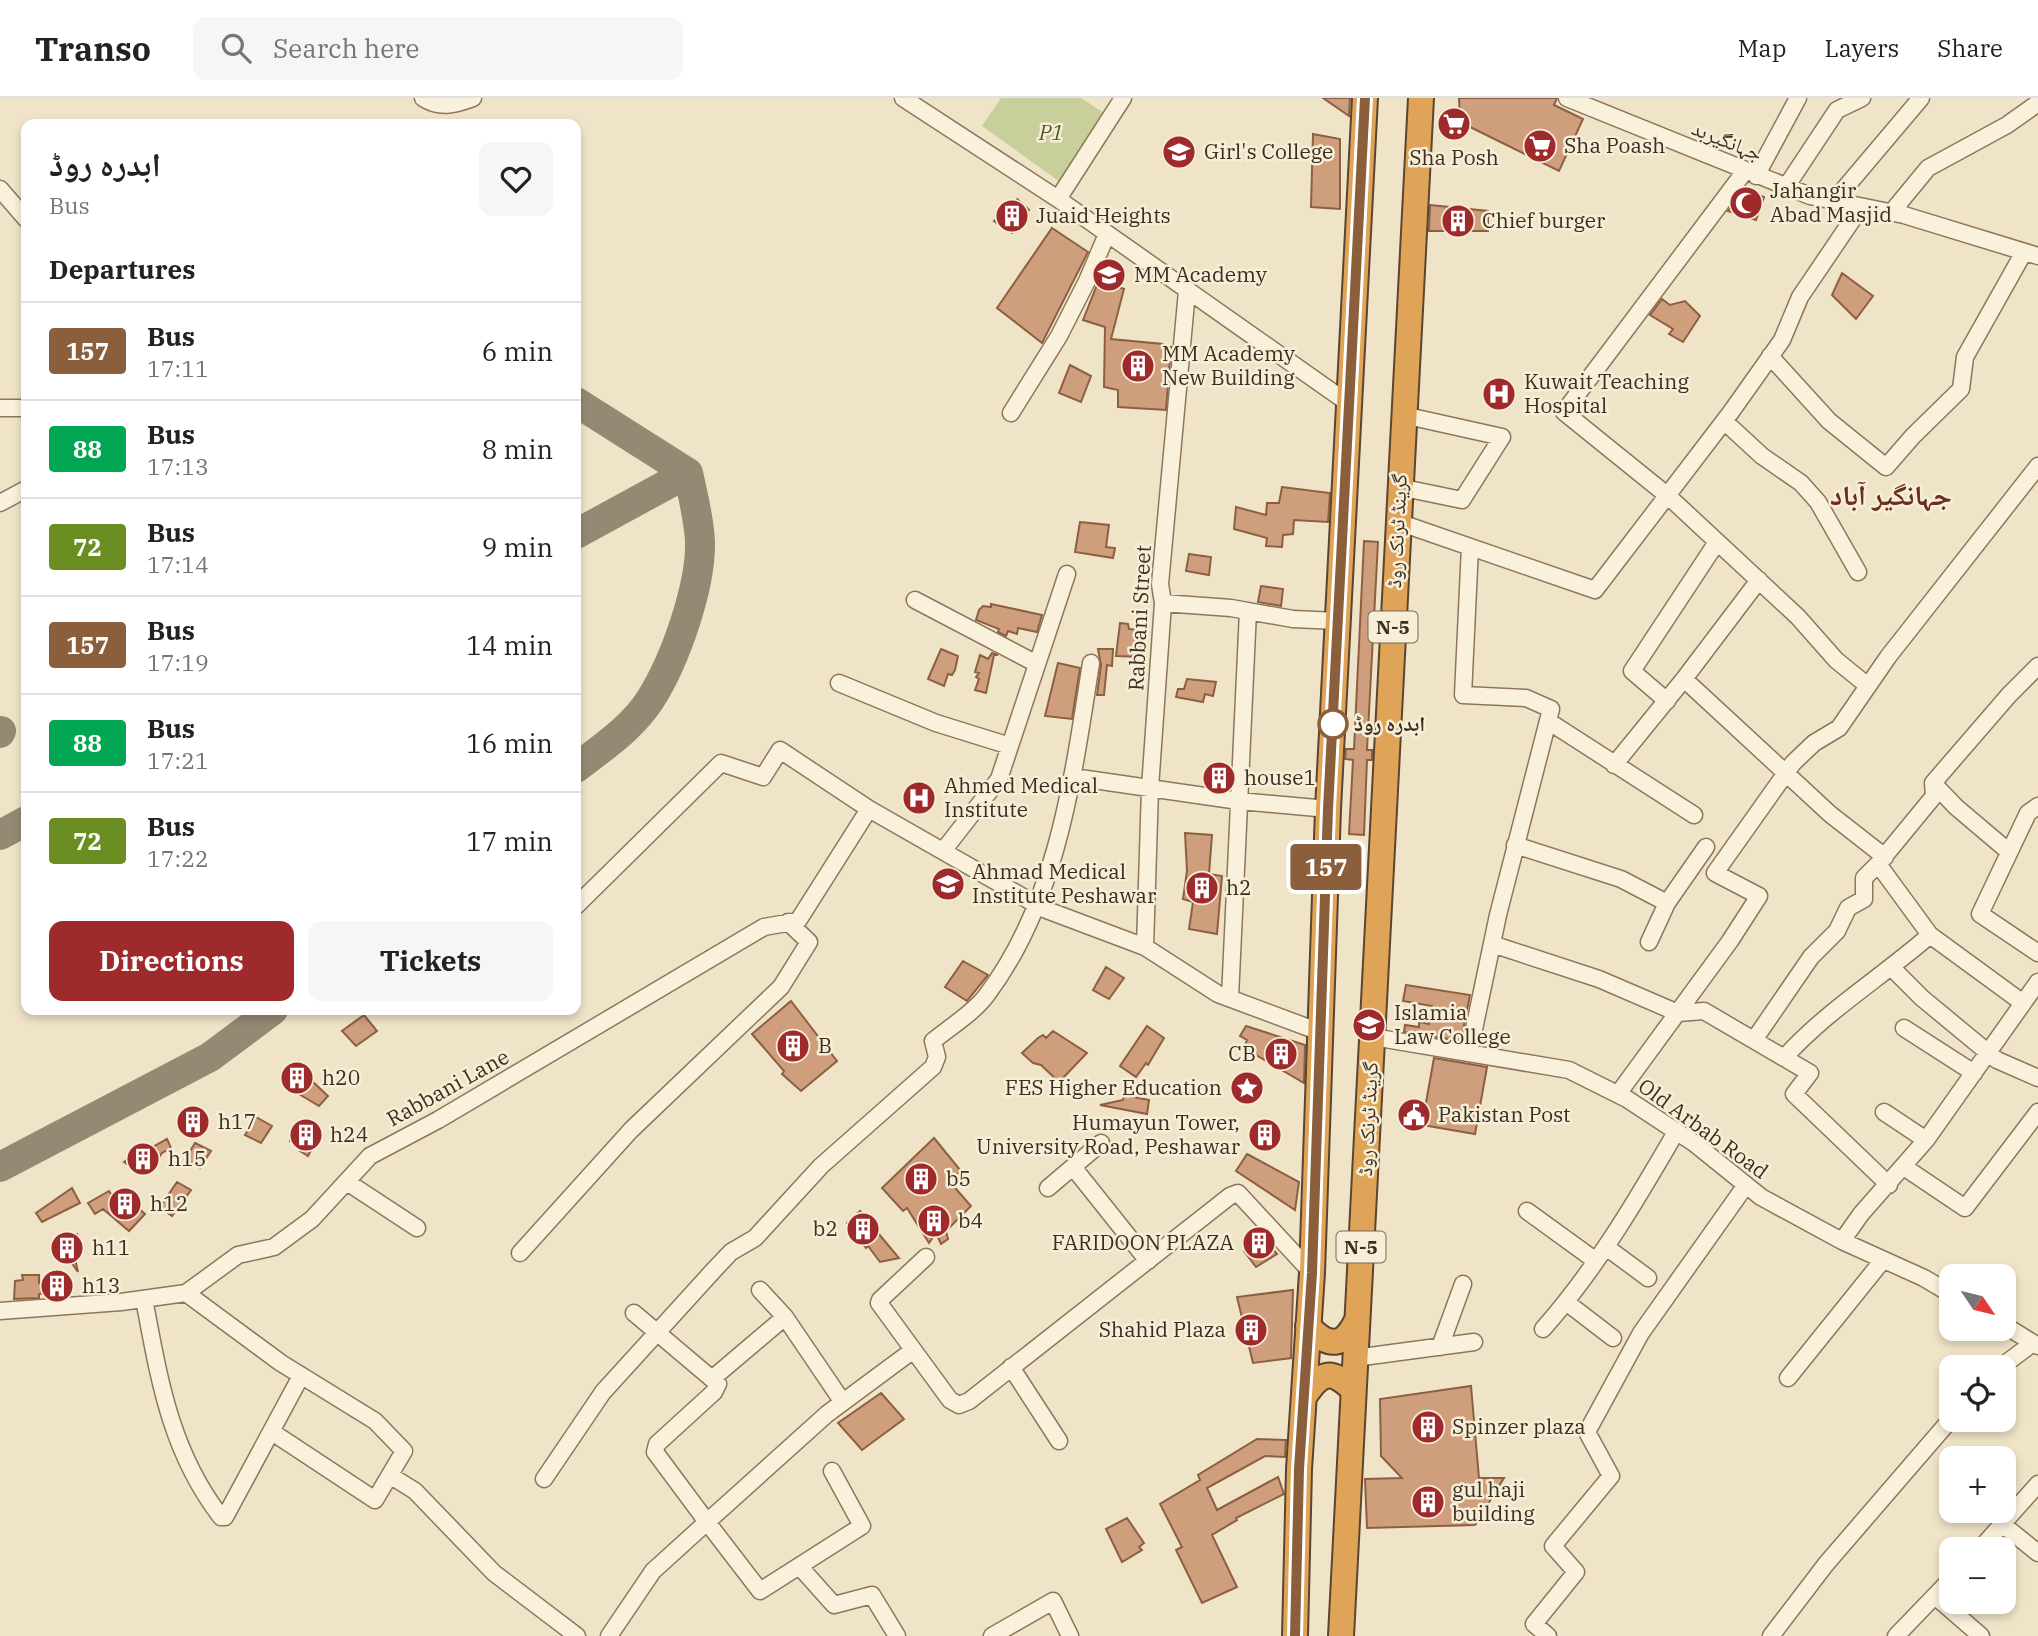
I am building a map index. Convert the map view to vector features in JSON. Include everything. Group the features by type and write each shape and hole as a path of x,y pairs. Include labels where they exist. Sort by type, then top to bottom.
{"highway":[{"name":"N-5","path":"1295,1636 1304,1397 1312,1273 1328,809 1365,98"},
{"name":"گرینڈ ٹرنک روڈ","path":"1341,1636 1421,98"},
{"path":"1308,1326 1327,1342 1336,1342 1350,1334 1357,1320"},
{"path":"1304,1397 1315,1380 1324,1376 1340,1378 1353,1390"}],"street":[{"path":"423,98 436,106 473,98"},
{"path":"903,98 1058,199 1348,403"},
{"path":"1058,199 1123,98"},
{"name":"جہانگیربد","path":"1567,98 1786,187 1833,201 1891,213 2031,254"},
{"path":"1798,98 1751,173 1564,412 1622,456 1668,496 1798,617 1836,660 1868,685"},
{"path":"1786,187 1837,110 1862,98"},
{"path":"1833,201 1921,98"},
{"path":"1891,213 1928,168 2007,125 2038,103"},
{"path":"0,188 21,213"},
{"path":"1398,522 1595,590 1668,496 1782,340 1800,297 1861,207"},
{"path":"1011,413 1072,313 1107,234"},
{"path":"1770,356 1829,421 1886,467 1961,389 1965,357 2031,254"},
{"name":"Rabbani Street","path":"1145,947 1150,789 1163,603 1160,584 1187,291"},
{"path":"0,408 21,408"},
{"path":"1399,486 1462,500 1502,438 1403,415"},
{"path":"1724,421 1762,456 1801,483 1818,502 1858,572"},
{"path":"1618,1094 1678,1013 1759,895 1715,873 1787,772 1814,743 1839,728 1868,685 2038,466"},
{"path":"0,503 21,492"},
{"path":"1667,701 1632,671 1717,542"},
{"path":"1469,1053 1515,845 1551,709 1526,698 1463,695 1470,547"},
{"path":"943,851 999,779 1067,574"},
{"path":"1614,765 1684,680 1759,580"},
{"path":"915,600 1037,664"},
{"path":"1163,603 1248,611 1293,619 1338,621"},
{"path":"1230,998 1248,611"},
{"path":"544,1479 603,1392 731,1252 755,1238 821,1166 933,1067 937,1058 933,1041 985,997 1039,906 1073,777 1091,663"},
{"path":"1754,1040 1811,957 1837,931 1848,908 1864,899 1864,878 1934,796 1933,783 2008,695 2038,666"},
{"path":"1684,680 1882,860 1930,935 2023,1003"},
{"path":"839,683 936,723 1010,746"},
{"path":"1548,721 1694,815"},
{"path":"581,901 721,763 764,777 780,750 869,809 1039,906 1145,947 1218,994 1320,1032"},
{"path":"1073,777 1239,801 1328,809"},
{"path":"1933,783 1955,807 2008,851"},
{"path":"2038,806 2028,813 1980,914 2038,953"},
{"name":"Rabbani Lane","path":"0,1311 186,1293 238,1255 274,1247 312,1219 370,1156 392,1142 474,1098 764,927 798,920 869,809"},
{"path":"1515,845 1621,879 1667,903"},
{"path":"1649,942 1667,903 1706,847"},
{"path":"520,1253 631,1130 781,987 809,942 788,922"},
{"path":"1784,1058 1806,1033 1892,968 1930,935"},
{"path":"1492,944 1599,979 1678,1013 1704,1011 1810,1073 1794,1094 1889,1185"},
{"path":"1892,968 1922,998 1997,1060 2038,1078"},
{"path":"1842,1241 1861,1214 1926,1140 2038,982"},
{"path":"1904,1028 1974,1073"},
{"name":"Old Arbab Road","path":"1373,1037 1569,1070 1618,1094 1676,1132 1761,1197 1842,1241 1939,1288"},
{"path":"1884,1111 1926,1140"},
{"path":"1904,1167 1965,1208 2036,1120"},
{"path":"1542,1329 1566,1302 1601,1254 1676,1132"},
{"path":"1048,1188 1101,1143"},
{"path":"1073,1167 1147,1261"},
{"path":"347,1182 418,1228"},
{"path":"1548,1636 1534,1624 1576,1572 1553,1546 1611,1476 1587,1432 1641,1334 1746,1185"},
{"path":"926,1256 879,1301 912,1351 950,1400 959,1405 1230,1196 1238,1193 1312,1273"},
{"path":"1527,1212 1648,1278"},
{"path":"1788,1378 1883,1260"},
{"path":"1440,1347 1463,1284"},
{"path":"760,1290 785,1317 842,1401"},
{"path":"186,1293 301,1376 375,1421 404,1448 391,1476 375,1500 272,1432"},
{"path":"144,1299 165,1407 196,1479 221,1517 225,1517 301,1376"},
{"path":"1566,1302 1613,1338"},
{"path":"634,1313 718,1384 714,1392 657,1444 655,1452 760,1591 862,1526 832,1471"},
{"path":"713,1378 785,1317"},
{"path":"2016,1332 2035,1344 2016,1357"},
{"path":"1355,1358 1474,1342"},
{"path":"609,1636 653,1571 842,1401 912,1351"},
{"path":"1011,1367 1059,1441"},
{"path":"1770,1636 1826,1564 1940,1432"},
{"path":"391,1476 415,1491 494,1573 577,1636"},
{"path":"1991,1537 2038,1484"},
{"path":"2002,1524 2038,1553"},
{"path":"800,1567 834,1605 872,1595 897,1636"},
{"path":"1896,1636 1939,1592"},
{"path":"1935,1597 1981,1636"},
{"path":"992,1636 1053,1601 1070,1636"}],"green space":[{"name":"P1","path":"1001,98 1081,98 1107,115 1060,182 982,126"}],"building":[{"path":"1323,98 1350,98 1349,116"},
{"name":"Sha Poash","path":"1459,98 1557,98 1554,105 1583,119 1559,171 1460,122"},
{"path":"1313,134 1340,139 1340,209 1311,207"},
{"name":"Jahangir Abad Masjid","path":"1745,189 1764,197 1756,220 1728,211"},
{"name":"Juaid Heights","path":"1017,199 1029,210 1012,233 994,221"},
{"name":"Chief burger","path":"1430,205 1488,211 1488,231 1429,231"},
{"path":"1052,228 1088,252 1042,343 997,308"},
{"path":"1842,273 1873,296 1856,319 1832,295"},
{"name":"MM Academy New Building","path":"1099,280 1124,289 1111,339 1171,347 1166,410 1118,407 1118,390 1104,387 1105,327 1083,320"},
{"path":"1662,299 1670,305 1685,301 1700,316 1683,342 1669,334 1673,329 1650,315"},
{"path":"1070,365 1091,376 1081,402 1059,393"},
{"path":"1282,487 1330,493 1328,522 1294,520 1293,534 1283,535 1282,547 1266,546 1267,538 1234,529 1236,507 1266,515 1267,503 1279,503"},
{"path":"1080,522 1109,525 1106,547 1115,548 1113,558 1075,552"},
{"name":"ابدرہ روڈ","path":"1364,541 1378,542 1367,750 1372,750 1372,760 1367,760 1364,835 1349,834 1353,760 1345,759 1346,749 1354,749"},
{"path":"1189,554 1211,557 1209,575 1186,571"},
{"path":"1261,586 1283,589 1281,606 1258,602"},
{"path":"991,604 1042,615 1037,632 1018,628 1017,634 1008,631 1006,636 998,632 999,629 976,620 979,610 983,606 991,607"},
{"path":"1120,623 1128,624 1129,629 1145,630 1143,657 1116,656"},
{"path":"941,649 958,656 955,670 952,675 948,674 944,686 928,679"},
{"path":"1098,649 1113,649 1112,666 1107,665 1104,695 1097,695 1101,665"},
{"path":"992,653 998,655 994,655 986,693 975,690 979,673 975,672 980,655 988,659"},
{"path":"1058,663 1080,668 1072,719 1045,716"},
{"path":"1187,679 1216,682 1213,696 1205,694 1203,702 1176,697 1178,689 1184,689"},
{"name":"house1","path":"1210,768 1230,770 1229,786 1207,786"},
{"path":"1185,833 1212,835 1209,874 1222,876 1217,934 1189,929 1193,902 1183,899 1187,871"},
{"path":"963,961 988,975 967,1001 945,987"},
{"path":"1106,967 1124,978 1109,999 1093,990"},
{"path":"1406,985 1470,995 1461,1041 1404,1032 1405,1025 1419,1027 1419,1022 1429,1024 1432,1006 1403,1001"},
{"name":"B","path":"791,1001 837,1061 801,1091 782,1074 784,1071 752,1034"},
{"path":"364,1015 377,1031 356,1046 342,1031"},
{"path":"1147,1026 1164,1038 1148,1065 1146,1063 1136,1077 1120,1066"},
{"name":"CB","path":"1246,1026 1305,1045 1304,1083 1244,1048 1247,1040 1240,1036"},
{"path":"1053,1031 1087,1053 1059,1082 1041,1065 1033,1063 1022,1053 1038,1038 1043,1035 1046,1038"},
{"path":"1434,1058 1487,1067 1475,1134 1422,1125"},
{"path":"299,1062 312,1081 328,1096 319,1106 299,1094 283,1077"},
{"path":"1124,1095 1149,1100 1147,1114 1100,1105 1123,1100"},
{"path":"256,1117 272,1126 261,1143 245,1135"},
{"name":"h24","path":"301,1121 321,1131 308,1156 300,1151 302,1147 290,1141"},
{"name":"Humayun Tower, University Road, Peshawar","path":"1257,1123 1273,1125 1273,1145 1257,1144"},
{"path":"934,1138 961,1171 949,1181 971,1206 946,1231 948,1239 941,1244 936,1233 929,1243 907,1208 903,1211 882,1188"},
{"name":"h15","path":"167,1139 171,1148 162,1153 149,1172 143,1170 140,1173 124,1162 146,1146 149,1149"},
{"path":"195,1143 211,1151 200,1168 185,1159"},
{"path":"1247,1154 1299,1182 1295,1210 1236,1171"},
{"path":"177,1182 191,1190 172,1216 160,1207"},
{"path":"72,1188 80,1203 42,1222 36,1213"},
{"name":"h12","path":"109,1191 117,1203 123,1194 145,1214 129,1231 103,1209 95,1214 88,1203"},
{"path":"860,1211 899,1258 880,1262 868,1246 866,1248 847,1223"},
{"name":"h11","path":"77,1234 81,1246 73,1249 78,1272 66,1255 60,1254 56,1241"},
{"name":"FARIDOON PLAZA","path":"1260,1234 1277,1254 1256,1267 1244,1251"},
{"path":"22,1275 39,1275 39,1283 66,1279 63,1290 39,1294 39,1298 14,1299 15,1281 23,1280"},
{"name":"Shahid Plaza","path":"1293,1290 1291,1358 1253,1363 1237,1297"},
{"path":"1471,1386 1479,1478 1504,1478 1475,1525 1367,1528 1365,1479 1402,1478 1381,1456 1380,1399"},
{"path":"881,1393 904,1419 862,1450 838,1423"},
{"path":"1257,1439 1286,1440 1285,1457 1265,1456 1207,1488 1217,1510 1278,1477 1284,1494 1236,1518 1237,1520 1212,1535 1237,1587 1202,1603 1176,1550 1182,1547 1160,1504 1200,1480 1198,1475"},
{"path":"1127,1518 1144,1543 1139,1547 1142,1550 1122,1562 1106,1529"}],"taxiway":[{"path":"581,405 688,473 700,542 696,580 685,623 659,684 635,720 581,764"},
{"path":"581,531 688,473"},
{"path":"0,835 21,824"},
{"path":"0,1167 210,1057 266,1015"}],"bus line":[{"name":"157","path":"1295,1636 1299,1469 1312,1273 1328,809 1365,98"}],"place":[{"name":"Sha Posh","path":"1454,124"},
{"name":"Sha Poash","path":"1540,146"},
{"name":"Girl's College","path":"1179,152"},
{"name":"Jahangir Abad Masjid","path":"1746,203"},
{"name":"Juaid Heights","path":"1012,216"},
{"name":"Chief burger","path":"1458,221"},
{"name":"MM Academy","path":"1109,275"},
{"name":"MM Academy New Building","path":"1138,366"},
{"name":"Kuwait Teaching Hospital","path":"1499,394"},
{"name":"ابدرہ روڈ","path":"1333,724"},
{"name":"house1","path":"1219,778"},
{"name":"Ahmed Medical Institute","path":"919,798"},
{"name":"Ahmad Medical Institute Peshawar","path":"948,884"},
{"name":"h2","path":"1202,888"},
{"name":"Islamia Law College","path":"1369,1025"},
{"name":"B","path":"793,1046"},
{"name":"CB","path":"1281,1054"},
{"name":"h20","path":"297,1078"},
{"name":"FES Higher Education","path":"1247,1088"},
{"name":"Pakistan Post","path":"1414,1115"},
{"name":"h17","path":"193,1122"},
{"name":"h24","path":"306,1135"},
{"name":"Humayun Tower, University Road, Peshawar","path":"1265,1135"},
{"name":"h15","path":"143,1159"},
{"name":"b5","path":"921,1179"},
{"name":"h12","path":"125,1204"},
{"name":"b4","path":"934,1221"},
{"name":"b2","path":"863,1229"},
{"name":"FARIDOON PLAZA","path":"1259,1243"},
{"name":"h11","path":"67,1248"},
{"name":"h13","path":"57,1286"},
{"name":"Shahid Plaza","path":"1251,1330"},
{"name":"Spinzer plaza","path":"1428,1427"},
{"name":"gul haji building","path":"1428,1502"}],"district":[{"name":"جہانگیر آباد","path":"1891,495"}]}
